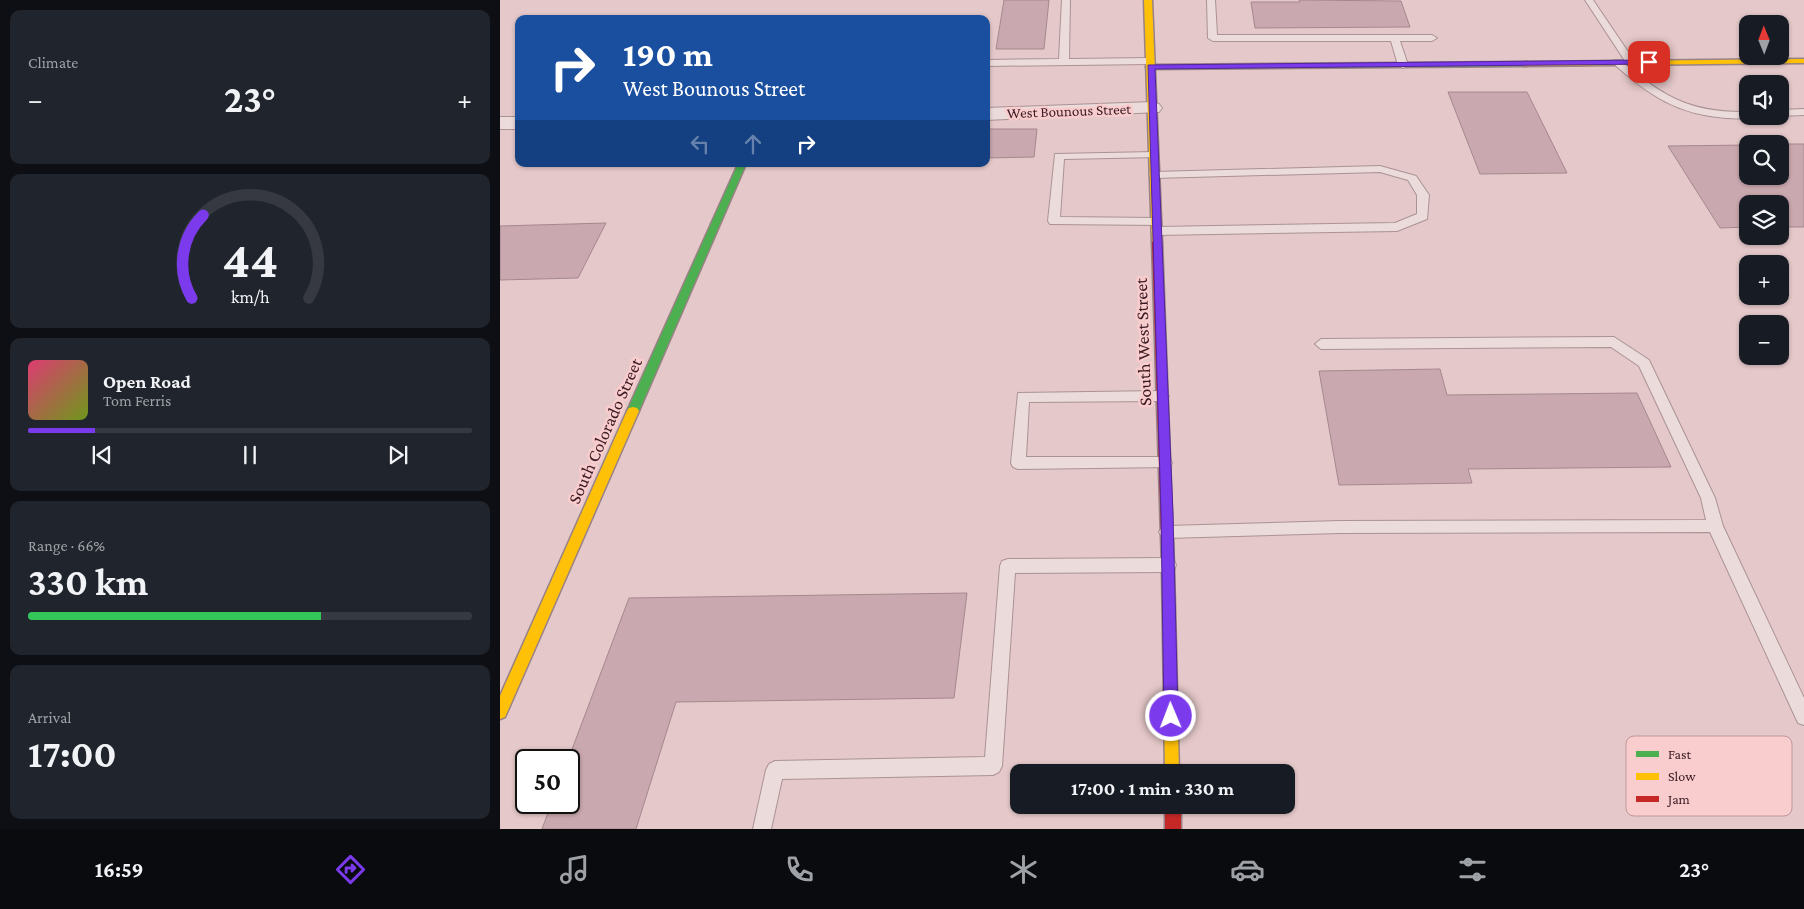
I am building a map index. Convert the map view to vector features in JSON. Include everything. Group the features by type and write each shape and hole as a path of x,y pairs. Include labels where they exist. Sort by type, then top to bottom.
{"street":[{"name":"South West Street","path":"1148,0 1165,463 1172,764"},
{"path":"1150,64 1804,61"},
{"name":"West Bounous Street","path":"990,114 1152,108"},
{"path":"500,123 515,123"},
{"name":"South Colorado Street","path":"500,712 741,167"},
{"path":"1173,814 1173,829"}],"lane":[{"path":"1064,62 1066,0"},
{"path":"1210,0 1213,38 1432,38"},
{"path":"1589,0 1630,62"},
{"path":"1395,38 1403,64"},
{"path":"1617,62 1639,81 1677,105 1739,116"},
{"path":"990,63 1150,64"},
{"path":"1789,113 1804,112"},
{"path":"1154,155 1058,156 1054,221 1156,226 1397,227 1423,216 1423,195 1412,178 1380,169 1154,174"},
{"path":"1321,344 1614,342 1644,363 1708,498 1715,526 1804,717"},
{"path":"1162,396 1022,397 1018,463 1165,463"},
{"path":"1167,532 1340,527 1715,526"},
{"path":"762,829 776,770 993,766 1008,566 1168,565"}],"building":[{"path":"1004,0 1049,0 1044,49 996,49"},
{"path":"1299,0 1401,1 1410,27 1255,28 1251,2 1300,2"},
{"path":"1448,92 1527,92 1567,173 1480,174"},
{"path":"990,129 1037,129 1034,157 990,158"},
{"path":"1789,144 1804,144 1804,227 1789,227 1789,195 1739,195 1739,227 1720,228 1668,146 1739,145 1739,185 1789,185"},
{"path":"606,223 578,278 500,280 500,226"},
{"path":"1440,369 1447,395 1637,393 1671,467 1468,469 1472,483 1339,485 1319,371"},
{"path":"967,593 954,698 676,702 636,829 542,829 548,814 580,814 580,749 572,749 629,598"}],"traffic: fast":[{"path":"1150,67 1524,64"},
{"path":"633,411 741,167"}],"traffic: slow":[{"path":"1148,0 1157,242"},
{"path":"1524,64 1804,61"},
{"path":"500,712 633,411"},
{"path":"1168,568 1172,764"}],"traffic: jam":[{"path":"1157,242 1168,568"},
{"path":"1173,814 1173,829"}],"route":[{"path":"1171,716 1167,514 1150,67 1649,62"}]}
